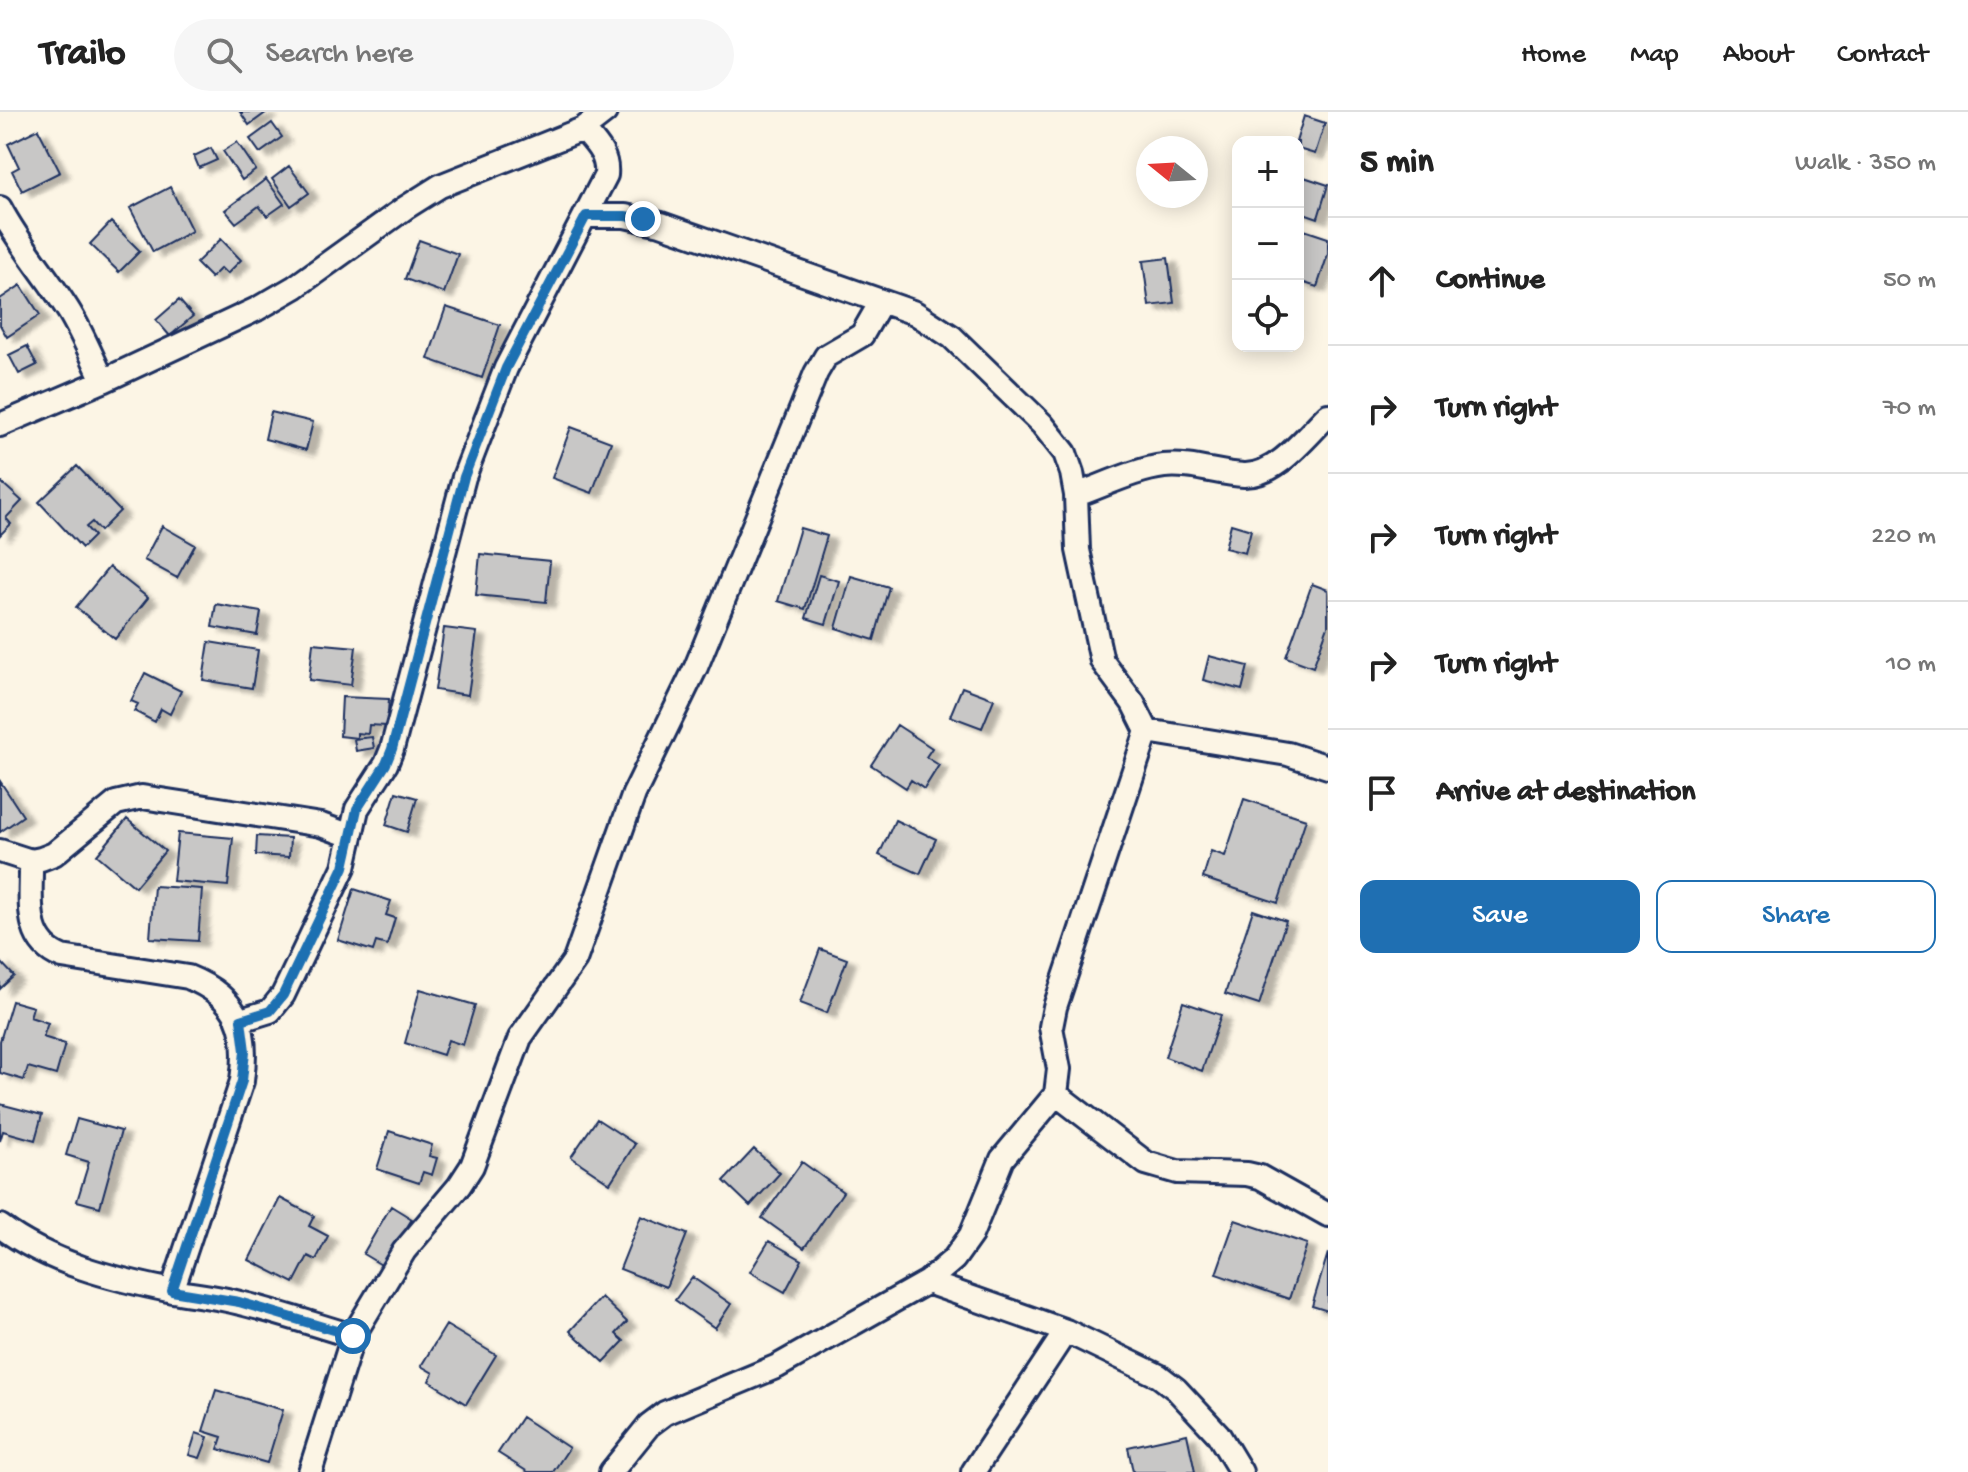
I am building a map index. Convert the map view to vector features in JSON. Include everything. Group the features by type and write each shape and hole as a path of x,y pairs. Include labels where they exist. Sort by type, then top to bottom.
{"street":[{"path":"0,425 257,309 295,287 440,186 583,129 605,112"},
{"path":"241,1020 277,1006 340,877 357,809 392,749 469,464 506,368 606,175 603,152 583,129"},
{"path":"0,208 12,231 69,312 103,381"},
{"path":"586,216 625,216 661,224 915,313 934,324 1042,424 1065,453 1076,495 1078,550 1102,661 1133,703 1147,731 1055,1007 1051,1027 1059,1069 1056,1094 1002,1159 963,1248 927,1282 778,1366 665,1413 649,1425 611,1472"},
{"path":"310,1472 353,1336 404,1251 472,1166 520,1038 575,960 634,794 696,667 816,373 826,356 862,335 881,302"},
{"path":"1076,495 1159,466 1183,465 1246,475 1264,471 1328,415"},
{"path":"1147,731 1288,754 1328,767"},
{"path":"0,851 31,861 54,854 116,803 142,797 321,825 351,836"},
{"path":"31,861 33,924 37,939 47,952 188,977 202,983 241,1020 245,1051 242,1081 172,1291"},
{"path":"1056,1094 1146,1163 1177,1172 1260,1177 1328,1215"},
{"path":"0,1226 14,1237 72,1264 172,1291 239,1302 353,1336"},
{"path":"927,1282 1066,1331 1159,1376 1176,1389 1218,1434 1241,1472"},
{"path":"973,1472 1066,1331"}],"building":[{"path":"240,112 267,112 249,125"},
{"path":"1304,116 1325,123 1315,154 1304,151 1304,136 1298,136"},
{"path":"272,123 282,137 260,153 250,139"},
{"path":"38,129 60,172 22,191 12,171 19,167 8,144"},
{"path":"237,142 256,170 242,180 223,151"},
{"path":"211,148 217,160 199,168 194,156"},
{"path":"289,166 309,193 291,206 272,179"},
{"path":"1304,177 1328,185 1318,218 1304,213"},
{"path":"266,179 284,204 267,216 259,206 236,223 225,210"},
{"path":"170,187 192,231 153,252 130,208"},
{"path":"111,222 140,251 119,272 90,244"},
{"path":"1304,230 1328,238 1328,254 1317,287 1304,283"},
{"path":"221,239 241,260 227,274 221,268 211,278 196,263"},
{"path":"419,240 458,254 444,293 405,279"},
{"path":"1168,258 1174,303 1149,306 1143,261"},
{"path":"21,285 40,315 7,337 0,325 0,299"},
{"path":"179,300 193,316 170,336 156,320"},
{"path":"446,307 500,325 482,378 428,359"},
{"path":"27,346 37,365 19,374 9,355"},
{"path":"271,412 313,422 306,450 265,439"},
{"path":"571,427 611,442 592,493 552,478"},
{"path":"77,466 120,511 100,531 92,522 86,527 94,536 82,548 39,502"},
{"path":"0,481 22,501 6,518 11,524 0,535"},
{"path":"1231,524 1251,530 1245,553 1225,548"},
{"path":"162,526 195,545 177,578 144,560"},
{"path":"800,528 827,536 805,609 778,601"},
{"path":"480,554 550,561 546,602 476,595"},
{"path":"109,567 148,598 115,639 76,607"},
{"path":"819,575 839,581 826,624 806,618"},
{"path":"851,576 889,587 874,640 836,628"},
{"path":"1312,584 1328,590 1328,626 1313,667 1286,657"},
{"path":"216,604 261,612 257,635 212,627"},
{"path":"444,628 477,632 468,695 435,690"},
{"path":"209,642 258,650 252,688 203,680"},
{"path":"313,643 356,647 351,685 309,680"},
{"path":"1209,656 1248,666 1242,690 1203,680"},
{"path":"145,673 181,691 170,714 161,709 155,722 134,711 138,704 131,701"},
{"path":"962,687 994,699 982,728 950,716"},
{"path":"342,697 389,699 387,726 369,725 368,734 357,733 357,738 340,736"},
{"path":"897,725 932,748 926,757 939,765 924,789 911,780 906,788 871,765"},
{"path":"372,737 374,748 356,751 354,739"},
{"path":"0,781 23,816 0,832"},
{"path":"396,792 417,798 407,832 386,825"},
{"path":"1244,799 1306,819 1278,903 1203,878 1211,851 1225,856"},
{"path":"127,819 165,851 135,887 97,855"},
{"path":"895,820 936,839 920,874 879,855"},
{"path":"178,833 233,838 228,886 173,881"},
{"path":"257,836 290,838 289,857 256,855"},
{"path":"154,886 202,889 198,941 150,938"},
{"path":"354,889 391,901 386,915 395,918 387,945 376,942 373,951 338,940"},
{"path":"1253,910 1286,921 1259,1005 1225,994"},
{"path":"820,949 847,959 827,1013 800,1003"},
{"path":"0,961 14,976 0,989"},
{"path":"420,989 475,1005 463,1045 448,1040 443,1055 405,1043"},
{"path":"12,1001 33,1007 30,1017 48,1023 43,1037 65,1044 56,1075 28,1067 24,1080 0,1073 0,1041"},
{"path":"1183,1002 1221,1015 1202,1071 1165,1057"},
{"path":"0,1104 42,1115 35,1140 3,1131 0,1141"},
{"path":"77,1119 121,1131 100,1207 77,1201 89,1162 66,1155"},
{"path":"597,1119 635,1144 610,1183 571,1157"},
{"path":"389,1131 432,1145 429,1156 437,1158 432,1175 423,1172 419,1183 377,1169"},
{"path":"754,1149 780,1173 750,1206 724,1181"},
{"path":"802,1162 843,1192 804,1248 762,1218"},
{"path":"280,1198 314,1216 309,1226 328,1236 316,1260 308,1256 294,1283 249,1260"},
{"path":"391,1206 412,1219 383,1266 363,1254"},
{"path":"641,1216 687,1234 666,1287 620,1269"},
{"path":"1235,1220 1307,1244 1289,1299 1216,1274"},
{"path":"769,1241 802,1260 785,1292 750,1272"},
{"path":"1328,1253 1328,1311 1312,1306"},
{"path":"692,1277 731,1304 715,1328 675,1300"},
{"path":"601,1297 627,1322 616,1334 624,1341 604,1362 570,1331"},
{"path":"446,1325 496,1355 466,1404 429,1381 433,1373 421,1366"},
{"path":"216,1390 283,1410 267,1463 218,1449 222,1437 203,1431"},
{"path":"522,1417 569,1448 553,1472 528,1472 498,1453"},
{"path":"196,1433 208,1437 200,1458 189,1455"},
{"path":"1187,1434 1195,1472 1133,1472 1128,1447"}],"route":[{"path":"353,1336 239,1302 172,1291 242,1081 245,1051 241,1020 277,1006 340,877 353,818 392,749 464,477 520,340 586,216 643,219"}]}
